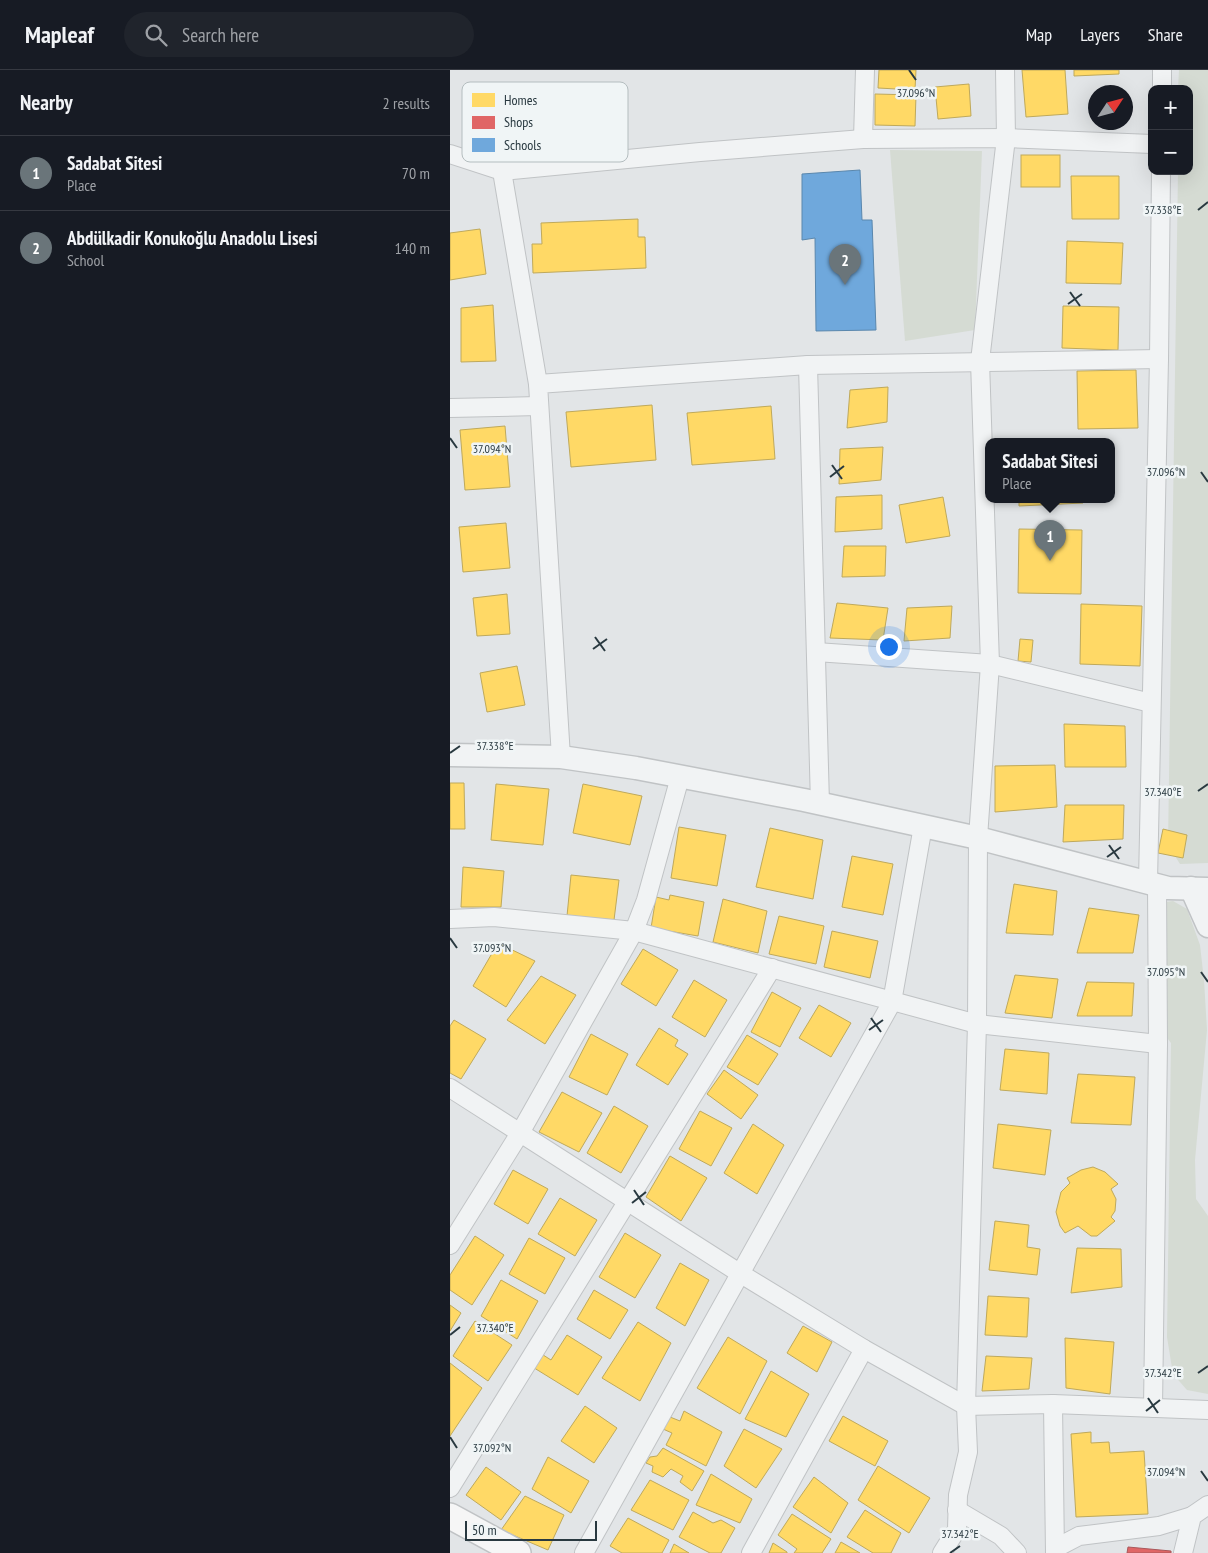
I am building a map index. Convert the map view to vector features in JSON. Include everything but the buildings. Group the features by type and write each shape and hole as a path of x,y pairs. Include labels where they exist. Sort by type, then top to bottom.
{"main road":[{"path":"450,1516 518,1553"}],"street":[{"path":"863,139 865,70"},
{"path":"942,1553 957,1529 958,1495 968,1452 966,1406 977,1024 978,838 990,664 980,361 1006,138 1005,70"},
{"path":"1162,70 1162,85"},
{"path":"628,159 863,139 1006,138 1148,144"},
{"path":"450,154 462,158"},
{"path":"476,162 502,170 590,162"},
{"path":"502,170 538,384 561,757"},
{"path":"1153,1408 1158,1044 1152,883 1151,703 1159,359 1161,175"},
{"path":"538,384 808,364 1159,359"},
{"path":"808,364 820,804"},
{"path":"450,408 538,406"},
{"path":"816,652 990,664 1151,703"},
{"path":"450,755 561,757 680,776 978,838 1168,888 1199,889 1208,926"},
{"path":"450,1245 520,1132 634,931 646,900 680,776"},
{"path":"584,1553 892,1002 923,826"},
{"path":"450,919 494,917 634,931 977,1024 1158,1044"},
{"path":"450,1488 772,968"},
{"path":"450,1088 741,1274 864,1349 966,1406 1054,1404 1208,1410"},
{"path":"752,1553 864,1349"},
{"path":"1054,1404 1056,1551"},
{"path":"1056,1551 1079,1536 1159,1526 1192,1516 1208,1505"},
{"path":"957,1510 1001,1536 1016,1553"},
{"path":"1183,1553 1192,1516"}],"shaded area":[{"path":"1179,70 1208,70 1208,863 1180,864 1168,845 1178,175 1193,175 1193,85 1178,85"},
{"path":"890,150 982,151 975,330 905,341"},
{"path":"1173,901 1187,909 1200,945 1204,980 1207,1030 1195,1160 1196,1199 1208,1216 1208,1394 1187,1390 1173,1374 1167,1337 1171,1043 1165,1035 1166,902"}],"place":[{"name":"Abdülkadir Konukoğlu Anadolu Lisesi","path":"845,285"},
{"name":"Sadabat Sitesi","path":"1050,561"}]}
